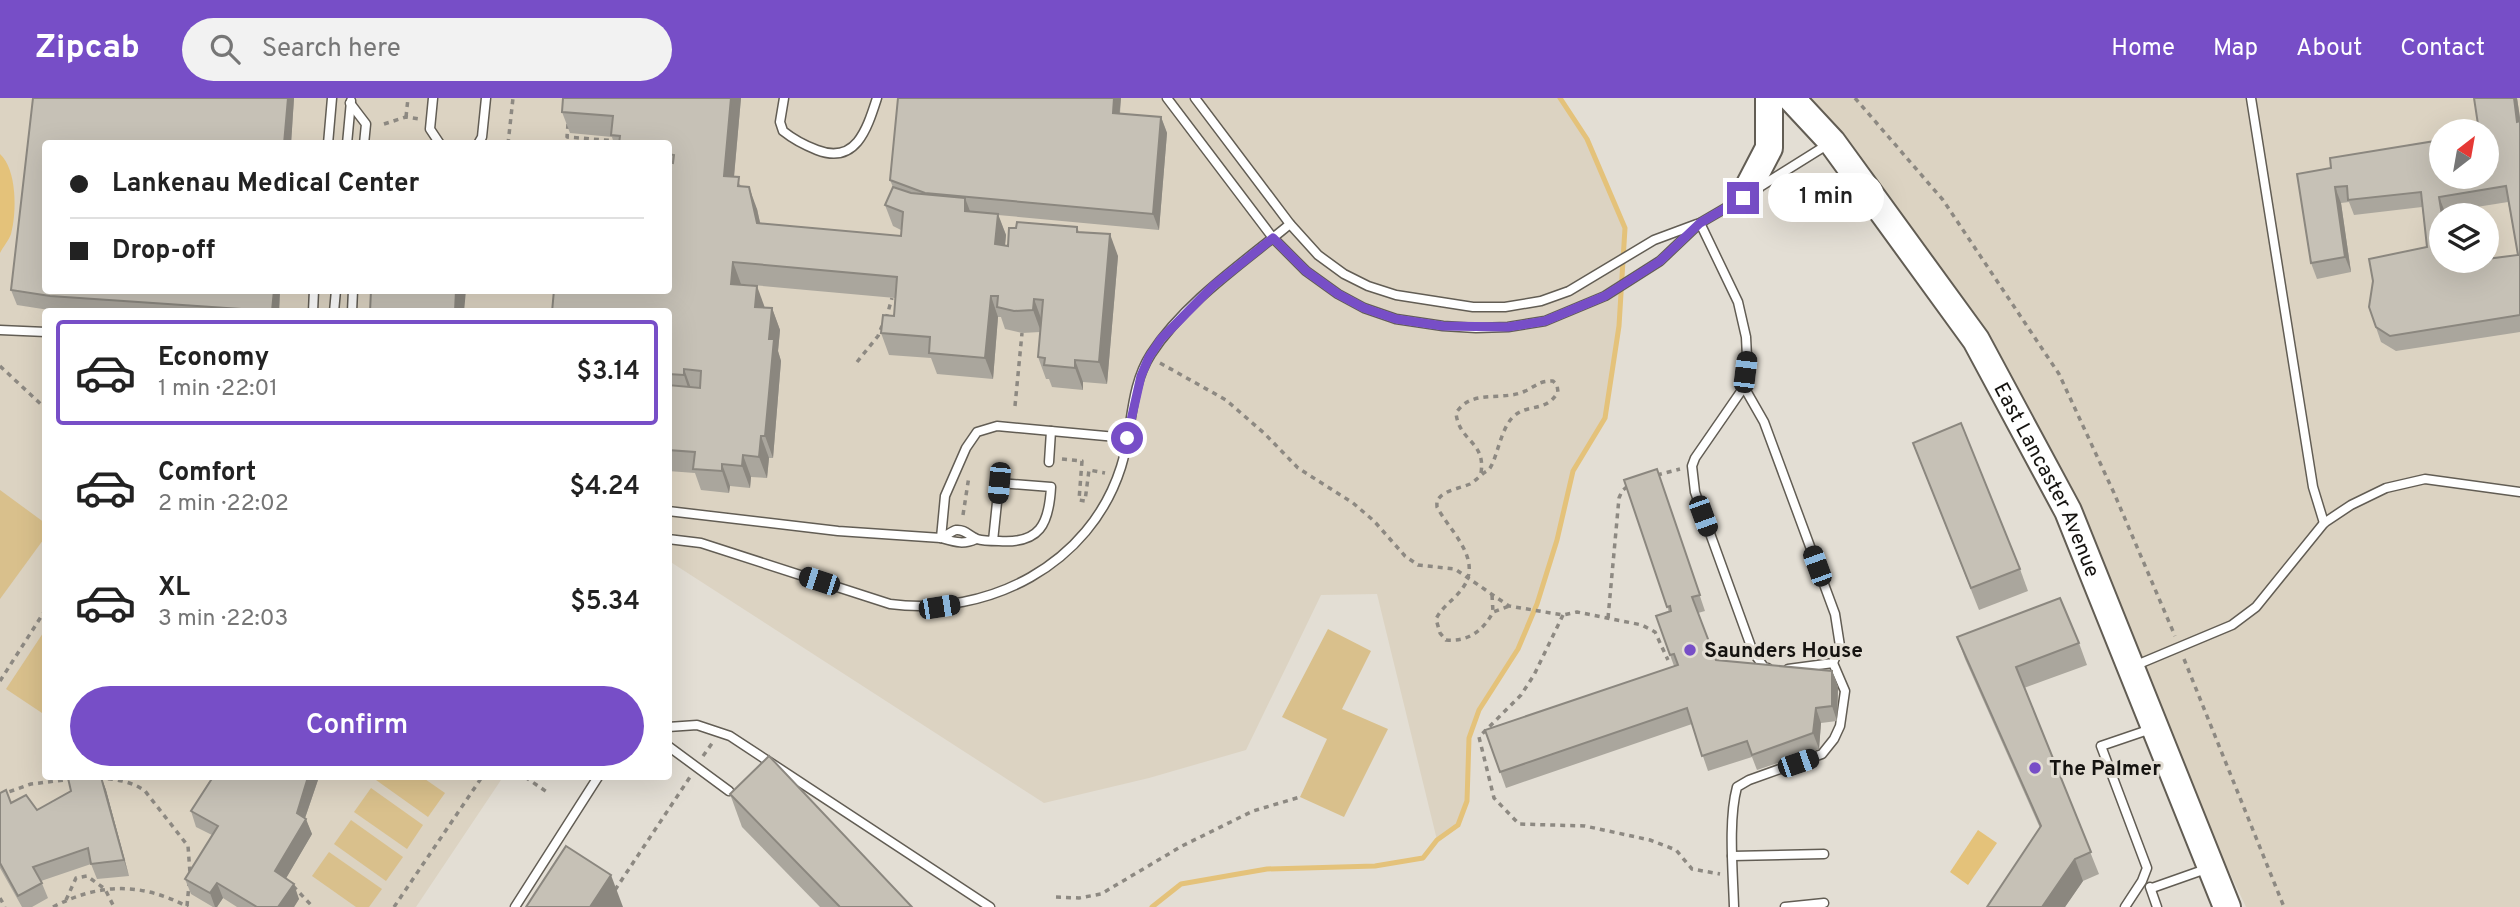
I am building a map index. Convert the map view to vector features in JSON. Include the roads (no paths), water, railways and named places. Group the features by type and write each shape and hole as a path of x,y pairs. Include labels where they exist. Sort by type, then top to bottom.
{"highway":[{"path":"1743,198 1769,148 1769,98"},
{"name":"East Lancaster Avenue","path":"1791,98 1832,142 1976,340 2068,511 2227,907"}],"lane":[{"path":"328,140 332,98"},
{"path":"433,98 430,129 437,140"},
{"path":"480,140 486,98"},
{"path":"784,98 780,122 783,131 806,145 836,155 856,145 877,98"},
{"path":"1167,98 1273,238 1306,271 1338,294 1364,308 1396,319 1443,326 1508,327 1545,321 1605,296 1660,261 1700,223"},
{"path":"1195,98 1290,224 1318,255 1344,274 1368,285 1424,300 1473,307 1505,307 1541,301 1569,291 1654,240 1700,223 1832,142"},
{"path":"2251,98 2313,487 2324,523"},
{"path":"347,140 351,100"},
{"path":"351,100 366,124 364,140"},
{"path":"1700,223 1738,302 1746,337 1747,357 1744,387 1695,458 1692,466 1695,492 1753,652 1764,667 1789,669 1833,663"},
{"path":"672,539 701,543 890,604 914,607 971,602 1027,581 1067,552 1101,509 1114,487 1122,464 1136,393 1149,357 1161,339 1213,286 1290,224"},
{"path":"0,331 42,332"},
{"path":"1734,907 1732,856 1734,796 1737,787 1749,780 1822,754 1834,740 1840,726 1845,691 1833,663 1840,646 1835,614 1765,422 1744,387"},
{"path":"941,538 945,496 966,448 977,432 997,426 1127,438"},
{"path":"1049,459 1051,431"},
{"path":"2132,667 2232,625 2256,607 2324,523 2351,505 2386,488 2425,479 2520,492"},
{"path":"672,511 838,531 941,538 956,530 967,532 976,539 993,541 1019,542 1043,525 1050,511 1051,487 999,483 993,541"},
{"path":"672,727 697,725 720,731 990,907"},
{"path":"2125,907 2143,881 2147,868 2101,746 2156,727"},
{"path":"672,749 729,791"},
{"path":"515,907 596,780"},
{"path":"1732,856 1824,854"},
{"path":"2152,888 2212,867"},
{"path":"2143,881 2152,888 2157,907"},
{"path":"1785,907 1825,903"}],"waterway":[{"path":"1152,907 1181,884 1267,869 1375,866 1423,858 1437,840 1458,825 1467,801 1469,738 1479,710 1518,649 1537,604 1557,540 1573,471 1605,418 1619,326 1625,228 1587,139 1560,98"}],"place":[{"name":"Saunders House","path":"1690,650"},
{"name":"The Palmer","path":"2035,768"}]}
